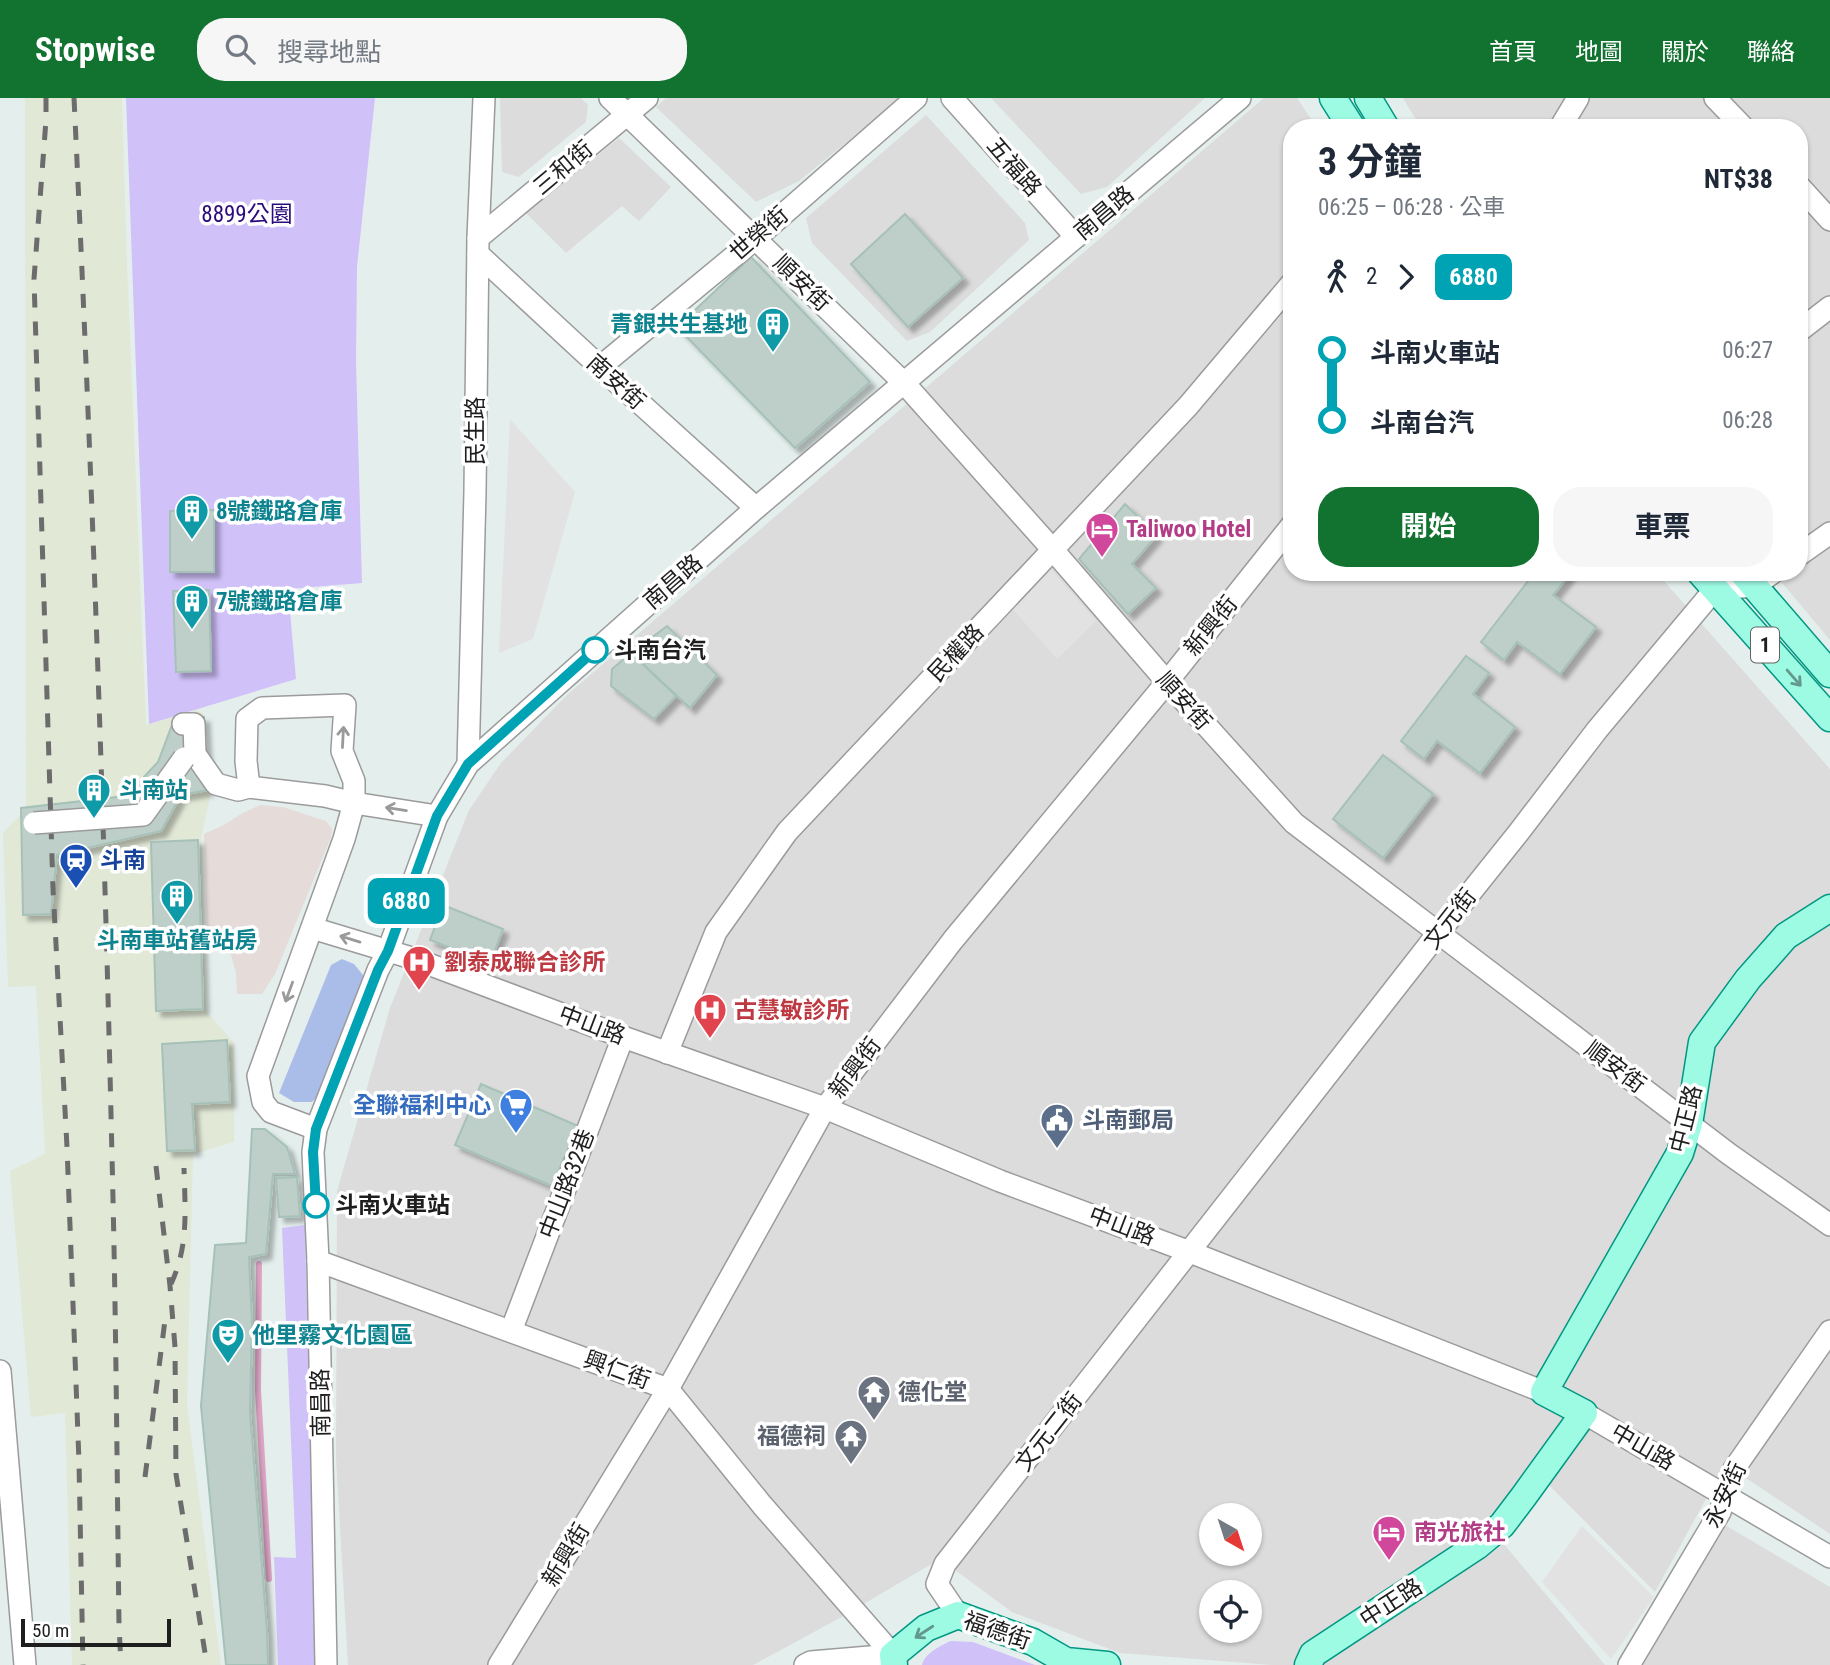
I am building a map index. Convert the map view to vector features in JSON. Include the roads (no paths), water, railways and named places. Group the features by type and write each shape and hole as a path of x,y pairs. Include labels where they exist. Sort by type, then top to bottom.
{"main road":[{"path":"1333,98 1346,119"},
{"path":"1368,98 1381,119"},
{"name":"1","path":"1707,581 1830,718"},
{"name":"1","path":"1760,581 1830,674"},
{"name":"中正路","path":"1544,1392 1680,1153 1689,1124 1702,1042 1748,979 1786,936 1830,908"},
{"name":"中山路","path":"1544,1392 1584,1413"},
{"name":"中正路","path":"1308,1665 1313,1654 1478,1546 1502,1525 1584,1413"},
{"name":"福德街","path":"894,1660 926,1628 958,1615 1033,1642 1067,1663 1107,1665"}],"street":[{"name":"民生路","path":"468,764 475,492 475,366 484,98"},
{"name":"順安街","path":"610,98 904,383 1294,822 1689,1124 1830,1225"},
{"name":"三和街","path":"478,246 647,98"},
{"name":"世榮街","path":"600,367 755,239 916,98"},
{"name":"五福路","path":"952,98 1076,237"},
{"name":"南昌路","path":"326,1665 318,1261 313,1152 316,1129 378,970 388,951 437,816 468,764 756,508 1240,98"},
{"path":"1565,119 1578,98"},
{"path":"1715,98 1735,119"},
{"path":"1808,196 1830,220"},
{"name":"南安街","path":"478,246 600,367 756,508"},
{"name":"民權路","path":"667,1053 716,932 788,832 1188,406 1283,294"},
{"path":"1808,324 1830,307"},
{"path":"1808,549 1830,533"},
{"name":"新興街","path":"499,1665 667,1389 824,1108 953,940 1167,682 1283,536"},
{"name":"文元街","path":"1190,1252 1519,832 1707,581"},
{"path":"249,787 246,761 247,719 262,708 345,705 342,751 354,781 354,803 344,839 258,1076 263,1102 271,1112 316,1129"},
{"path":"183,724 194,724 195,754 216,785 238,790 249,787 325,796 437,816"},
{"path":"34,823 143,816 184,758"},
{"name":"中山路","path":"312,928 415,958 623,1037 824,1108 1000,1181 1190,1252 1544,1392"},
{"name":"中山路32巷","path":"511,1331 623,1037"},
{"name":"文元二街","path":"958,1615 937,1584 945,1564 1190,1252"},
{"name":"興仁街","path":"318,1261 667,1389 894,1660"},
{"name":"永安街","path":"1629,1665 1720,1512 1734,1469 1830,1331"},
{"path":"0,1371 25,1665"},
{"name":"中山路","path":"1584,1413 1830,1557"},
{"path":"805,1665 811,1662 894,1660"}],"waterway":[{"path":"259,1264 258,1390 269,1579"}],"railway":[{"path":"46,98 34,279 53,889 67,1147 79,1462 83,1665"},
{"path":"74,98 105,892 121,1665"},
{"path":"156,1166 175,1347 176,1474 207,1665"},
{"path":"171,1284 183,1241 184,1168"},
{"path":"145,1477 166,1312"}],"place":[{"name":"青銀共生基地","path":"773,354"},
{"name":"8號鐵路倉庫","path":"192,541"},
{"name":"Taliwoo Hotel","path":"1102,559"},
{"name":"7號鐵路倉庫","path":"192,631"},
{"name":"斗南台汽","path":"595,650"},
{"name":"斗南站","path":"94,820"},
{"name":"斗南","path":"76,890"},
{"name":"斗南車站舊站房","path":"177,926"},
{"name":"劉泰成聯合診所","path":"419,992"},
{"name":"古慧敏診所","path":"710,1040"},
{"name":"全聯福利中心","path":"516,1135"},
{"name":"斗南郵局","path":"1057,1150"},
{"name":"斗南火車站","path":"316,1205"},
{"name":"他里霧文化園區","path":"228,1365"},
{"name":"德化堂","path":"874,1422"},
{"name":"福德祠","path":"851,1466"},
{"name":"南光旅社","path":"1389,1562"}],"park label":[{"name":"8899公園","path":"247,214"}]}
